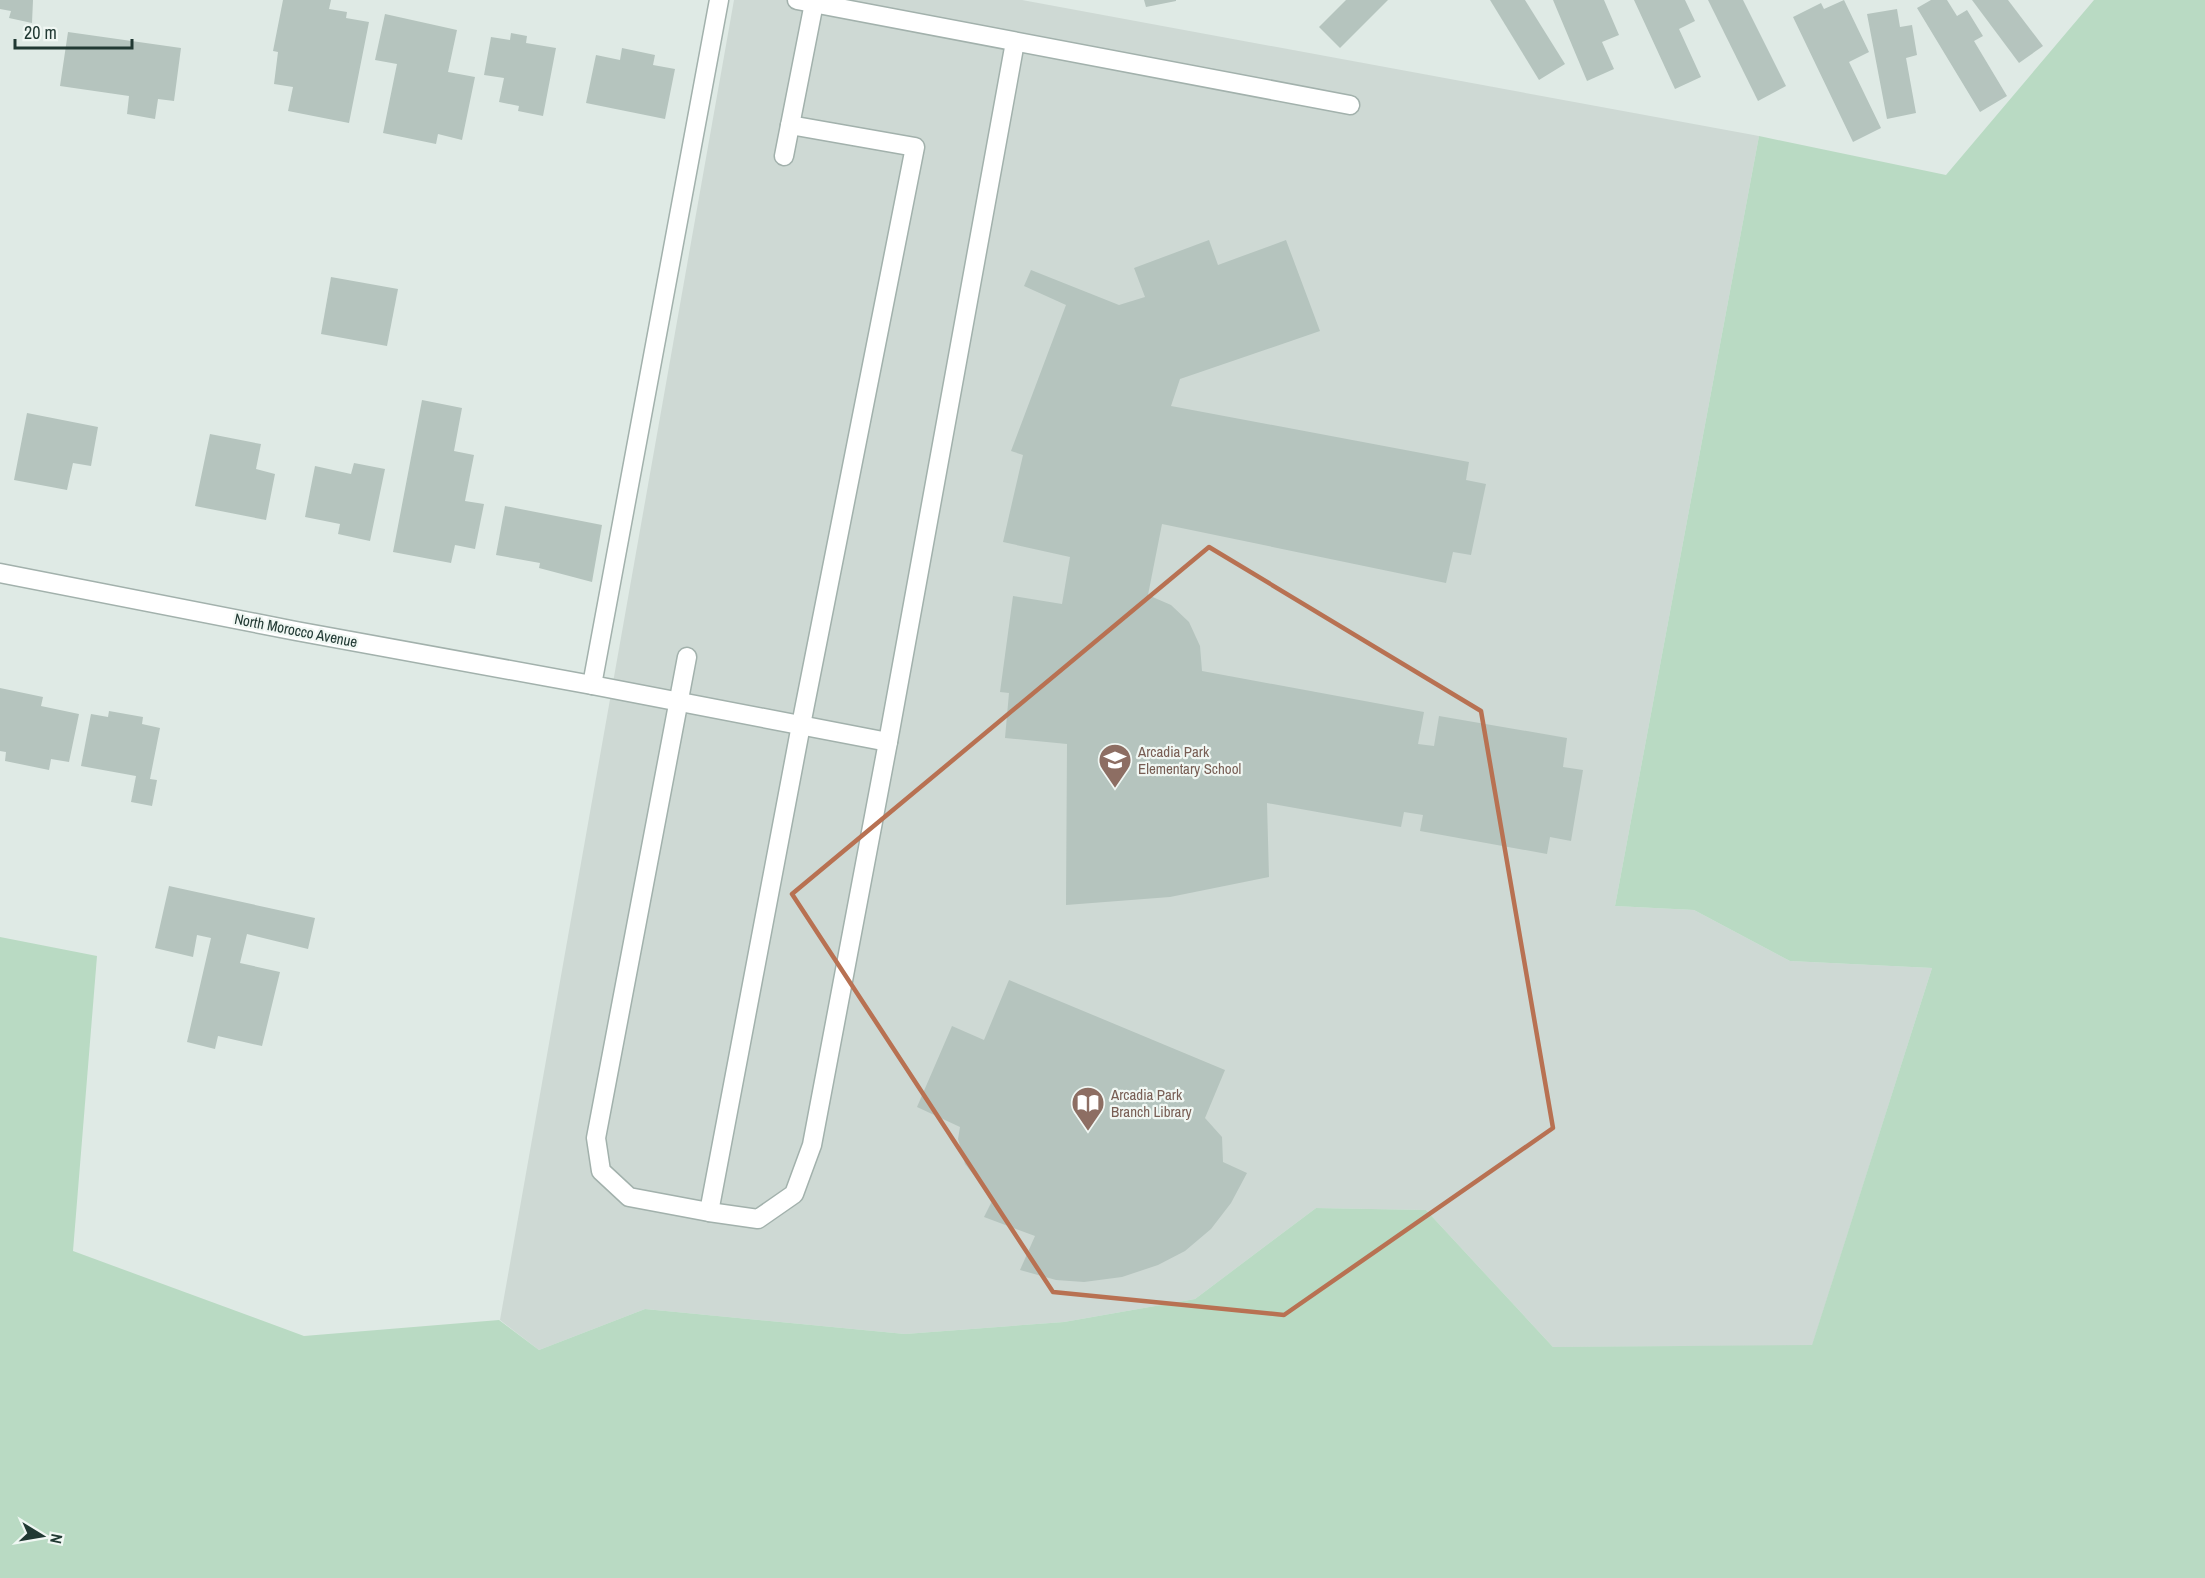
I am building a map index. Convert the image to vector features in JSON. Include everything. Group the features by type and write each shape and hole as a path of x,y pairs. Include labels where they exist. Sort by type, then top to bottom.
{"street":[{"path":"592,685 719,0"},
{"path":"784,156 805,2 1350,105"},
{"path":"687,657 596,1138 601,1171 629,1197 758,1219 794,1194 812,1145 1016,42"},
{"path":"709,1212 801,725 915,147 790,124"},
{"name":"North Morocco Avenue","path":"0,573 888,742"}],"highlighted area":[{"path":"1209,547 1481,711 1553,1128 1284,1315 1053,1292 792,894"}],"shaded area":[{"name":"Arcadia Park Elementary School","path":"734,0 1022,0 1759,136 1615,906 1694,910 1790,961 1932,968 1812,1346 1553,1347 1426,1210 1316,1208 1195,1299 1064,1322 905,1334 645,1309 539,1350 500,1320"}],"green space":[{"path":"2094,0 2205,0 2205,1578 0,1578 0,937 97,956 73,1251 304,1336 499,1320 539,1350 645,1309 905,1334 1064,1322 1195,1299 1316,1208 1426,1210 1553,1347 1812,1345 1932,968 1790,961 1694,910 1615,906 1759,136 1946,175"}],"building":[{"path":"0,0 33,0 32,23 9,18 11,11 0,9"},
{"path":"283,0 331,0 329,9 347,12 346,18 369,22 349,123 288,111 293,87 274,84 278,52 273,51"},
{"path":"1144,0 1176,0 1176,1 1146,7"},
{"path":"1346,0 1388,0 1340,48 1319,27"},
{"path":"1490,0 1525,0 1565,64 1539,80"},
{"path":"1553,0 1604,0 1619,35 1602,42 1614,69 1587,81"},
{"path":"1634,0 1685,0 1695,21 1679,29 1701,77 1675,89"},
{"path":"1708,0 1743,0 1786,86 1758,101"},
{"path":"1844,0 1869,52 1849,62 1881,128 1853,142 1793,17 1821,3 1824,9"},
{"path":"1931,0 1947,0 1957,16 1967,10 1983,36 1974,41 2007,96 1980,112 1917,8"},
{"path":"1972,0 2008,0 2043,46 2019,63"},
{"path":"1897,9 1900,27 1912,25 1917,55 1906,58 1916,113 1887,119 1867,14"},
{"path":"385,14 457,30 448,72 475,77 462,140 438,134 436,144 383,133 397,64 375,60"},
{"path":"68,32 181,48 174,101 158,99 155,119 127,114 129,96 60,86"},
{"path":"511,33 527,36 526,43 556,48 543,116 518,111 519,106 499,102 504,78 484,75 491,37 510,40"},
{"path":"622,48 655,55 653,65 675,69 665,119 586,103 596,55 620,60"},
{"name":"Arcadia Park Elementary School","path":"1209,240 1218,265 1286,240 1320,331 1180,379 1171,406 1469,462 1466,480 1486,484 1471,555 1453,552 1446,583 1162,524 1148,595 1171,605 1189,622 1200,646 1202,671 1424,712 1418,744 1434,746 1439,716 1567,738 1563,767 1583,770 1571,841 1550,837 1547,854 1420,831 1423,815 1404,812 1401,827 1267,803 1269,877 1170,897 1066,905 1067,744 1005,738 1009,693 1000,692 1013,596 1062,604 1070,557 1003,542 1023,455 1011,451 1066,305 1024,286 1031,270 1119,305 1145,297 1134,268"},
{"path":"331,277 398,289 387,346 321,334"},
{"path":"422,400 462,408 454,451 474,455 465,501 484,504 475,549 455,545 451,563 393,552"},
{"path":"27,413 98,427 91,466 73,463 67,490 14,480"},
{"path":"210,434 261,444 256,469 275,474 266,520 195,506"},
{"path":"354,463 385,469 370,541 338,534 340,524 305,517 315,466 351,474"},
{"path":"505,506 602,525 592,582 539,568 540,563 496,555"},
{"path":"0,688 43,697 41,706 79,714 69,762 51,759 49,770 5,761 6,752 0,751"},
{"path":"109,711 143,717 142,724 160,728 150,779 157,780 152,806 131,802 136,776 81,766 91,714 108,717"},
{"path":"169,886 315,918 308,949 247,934 240,963 280,972 262,1046 218,1036 215,1049 187,1042 211,938 197,935 193,957 155,948"},
{"name":"Arcadia Park Branch Library","path":"1009,980 1225,1070 1205,1118 1222,1137 1223,1162 1247,1173 1231,1203 1211,1229 1185,1251 1158,1265 1122,1277 1084,1282 1056,1280 1020,1270 1035,1236 984,1217 993,1199 965,1164 958,1139 960,1127 917,1107 952,1026 984,1040"}],"place":[{"name":"Arcadia Park Elementary School","path":"1115,789"},
{"name":"Arcadia Park Branch Library","path":"1088,1132"}]}
